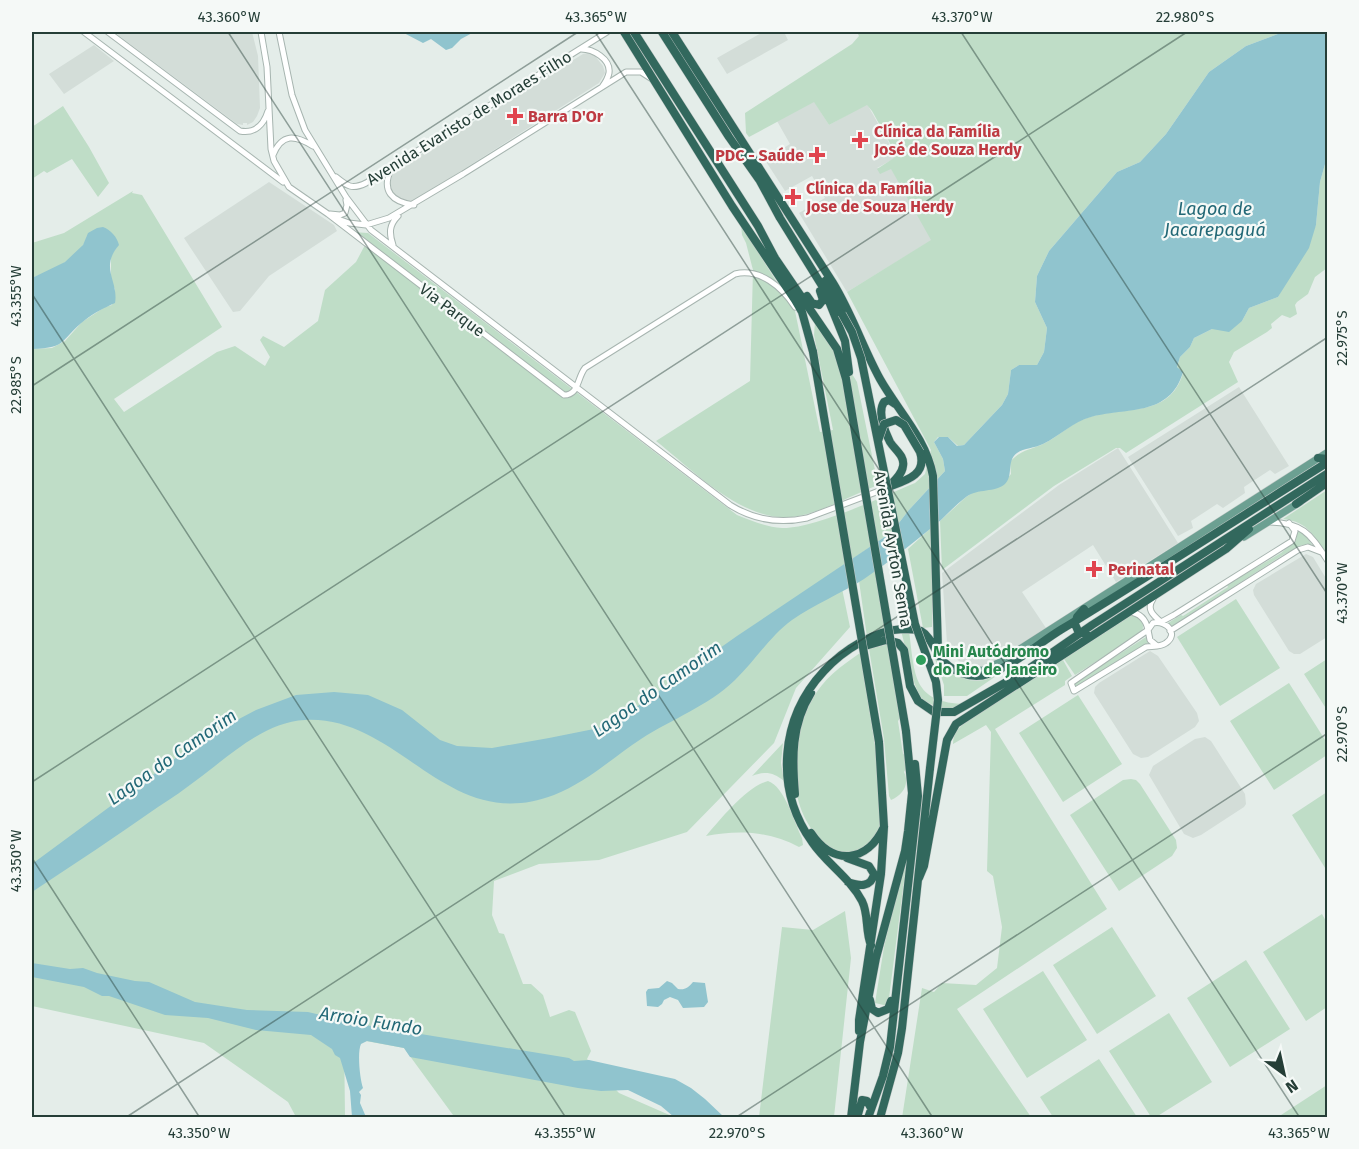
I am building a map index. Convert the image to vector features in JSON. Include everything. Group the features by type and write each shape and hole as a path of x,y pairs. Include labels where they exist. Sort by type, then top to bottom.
{"highway":[{"name":"Avenida Ayrton Senna","path":"624,32 802,312 813,352 879,742 884,827 881,874 859,1020 860,1042"},
{"name":"Avenida Ayrton Senna","path":"634,32 758,226 775,258 837,349 849,379"},
{"name":"Avenida Ayrton Senna","path":"662,32 760,181 780,218 809,262 830,301 845,341 849,379 918,796 890,1047 883,1076 868,1118"},
{"name":"Avenida Ayrton Senna","path":"672,32 843,301 880,378 926,452 932,469 933,484 938,655"},
{"path":"706,85 727,128 729,137"},
{"path":"727,178 750,232"},
{"path":"758,226 810,301 814,305 819,305 823,300 822,293 801,252"},
{"name":"Avenida Ayrton Senna","path":"816,260 852,332 861,358 915,624 936,682 938,700 926,817"},
{"path":"774,268 816,317"},
{"path":"887,488 899,476 903,461 889,440 881,407 889,400 901,409"},
{"path":"878,442 884,424 896,420 904,425 920,452 922,466 919,472 914,477 887,488"},
{"path":"1318,458 1328,461"},
{"path":"871,945 864,907 847,881 813,844 793,807 788,765 789,736 793,719 808,689 827,667 852,648 875,637 897,630 921,631 947,664 975,677 990,674 1058,628 1075,622 1328,461"},
{"path":"938,713 958,710 1024,672 1135,597 1328,473"},
{"path":"1296,504 1328,483"},
{"path":"919,878 925,862 947,740 954,727 961,720 1226,549 1268,512"},
{"path":"1135,597 1177,580"},
{"path":"1075,622 1084,609"},
{"path":"1075,622 1081,633 1091,635 1096,633"},
{"path":"1047,665 1068,648 1071,641 1070,635 1058,628"},
{"path":"847,881 867,884 871,881 873,870 865,864 828,851 813,836 795,795 792,762 794,736 809,696 834,666 855,651 880,641 894,641 904,650 910,686 914,697 924,707 952,716 994,699"},
{"name":"Avenida Ayrton Senna","path":"851,1118 860,1042 880,939 905,851 908,831 911,784 908,730"},
{"path":"910,867 926,817"},
{"path":"878,1118 900,1040 926,817"},
{"path":"843,857 870,847 884,827"},
{"path":"870,990 872,1009 878,1013 885,1011 891,1004 897,972"},
{"path":"857,1118 862,1100 867,1101 871,1108"}],"main road":[{"path":"1058,628 1328,452"},
{"path":"1226,549 1296,504"}],"street":[{"path":"84,32 328,214 344,222 366,225 376,223 414,205 630,71 641,72 658,83"},
{"path":"108,32 235,128 245,132 255,129 263,123 270,107"},
{"path":"261,32 267,67 273,155 277,169 289,187"},
{"path":"279,32 292,95 302,122 314,147 366,225"},
{"name":"Avenida Evaristo de Moraes Filho","path":"332,173 348,187 354,188 366,183 607,32"},
{"path":"581,49 595,52 607,64 609,73 601,88"},
{"path":"138,54 167,79 168,83 164,87 157,86"},
{"path":"184,90 177,89 174,93 186,108"},
{"path":"273,155 280,142 291,138 305,141 314,147"},
{"path":"391,168 387,182 391,195 402,203 414,205"},
{"path":"328,214 345,213 346,197"},
{"path":"393,247 390,236 391,225 403,210"},
{"name":"Via Parque","path":"328,214 564,395 574,388"},
{"name":"Via Parque","path":"366,225 574,388 735,508 761,519 794,521 887,488"},
{"path":"574,388 585,368 733,275 740,273 750,272 760,275 778,287 806,324"},
{"path":"578,380 583,393"},
{"path":"1267,522 1289,523 1306,531 1328,561"},
{"path":"1155,595 1149,607 1153,615 1161,622 1168,626 1170,631 1168,642 1142,650 1076,691 1071,688 1070,683 1075,679 1148,630 1153,623 1161,622 1292,541 1295,531 1289,523"},
{"path":"1170,631 1298,550 1308,548 1322,552"},
{"path":"1129,612 1138,613 1141,616 1146,623 1150,640 1156,645"}],"shaded area":[{"path":"114,32 252,32 258,56 260,108 257,116 247,125 247,123 237,124"},
{"path":"763,32 786,32 788,40 727,74 717,58"},
{"path":"94,45 114,61 64,94 49,74"},
{"name":"Barra D'Or","path":"588,53 595,56 603,66 605,73 599,83 414,201 400,200 392,192 390,184 397,169"},
{"path":"814,101 829,125 867,104 897,157 877,168 891,168 932,240 847,292 799,213 825,198 812,176 785,191 765,160 790,144 777,121"},
{"path":"269,182 334,225 337,231 269,276 240,311 233,312 184,238"},
{"path":"1239,387 1289,466 1275,474 1270,470 1244,487 1245,493 1223,508 1217,504 1191,521 1193,528 1178,536 1128,457"},
{"path":"1118,448 1178,543 1116,582 1093,545 1022,592 1046,628 995,662 979,667 970,667 961,663 951,653 947,643 942,573 1059,485"},
{"path":"1306,554 1313,557 1327,580 1327,637 1300,654 1294,654 1289,651 1253,590 1256,584"},
{"path":"1150,651 1158,656 1197,713 1199,721 1195,727 1148,757 1141,758 1133,754 1094,693 1099,683"},
{"path":"1205,737 1211,741 1245,794 1246,804 1193,838 1184,834 1149,775 1153,766 1195,739"}],"green space":[{"path":"857,32 1283,32 1246,46 1209,72 1166,134 1140,162 1117,172 1049,251 1037,276 1035,302 1047,328 1044,352 1037,365 1019,365 1011,370 1008,394 1002,405 964,445 958,446 948,437 938,437 934,442 943,459 945,471 892,532 838,569 850,627 796,688 774,743 687,832 599,860 539,864 494,881 492,915 499,933 504,934 523,984 531,984 543,995 550,1017 569,1010 575,1012 591,1051 587,1059 619,1093 674,1117 453,1117 404,1048 344,1037 345,1117 296,1117 288,1102 204,1043 32,1006 32,349 52,348 65,341 82,322 112,305 115,289 111,282 111,255 117,247 87,236 79,251 65,263 32,278 32,243 64,233 133,191 132,193 142,195 222,327 114,399 124,412 217,352 235,346 265,366 270,357 260,340 263,336 284,347 318,321 325,290 356,262 365,245 353,232 368,233 737,515 782,528 812,523 849,511 915,483 925,474 931,450 847,292 931,240 891,169 880,174 877,169 897,156 872,111 867,105 829,125 814,102 749,137 746,133 745,113 852,44 859,36"},
{"path":"63,106 109,183 98,197 72,159 32,179 32,127"},
{"path":"1327,157 1327,268 1315,277 1308,294 1295,305 1297,314 1290,318 1282,315 1271,324 1272,328 1267,332 1234,352 1229,362 1238,382 1126,453 1116,448 1054,486 942,570 940,521 974,492 1000,487 1011,474 1010,462 1017,455 1047,442 1083,419 1157,404 1177,387 1183,373 1177,367 1180,357 1190,347 1194,338 1212,329 1242,321 1249,308 1278,297 1316,225 1320,182"},
{"path":"741,225 795,311 820,432 833,430 814,335 815,322 835,346 857,382 878,485 824,508 792,517 773,516 737,503 702,479 656,441 750,381 753,270"},
{"path":"1327,490 1327,557 1310,531 1299,523 1283,519"},
{"path":"932,527 932,627 923,628 908,549"},
{"path":"1297,528 1312,545 1302,545 1283,555 1171,627 1168,623 1183,616 1228,587 1227,585 1281,553 1296,540"},
{"path":"876,570 887,628 867,637 859,581"},
{"path":"1236,599 1280,668 1220,706 1177,637"},
{"path":"1132,615 1142,621 1141,633 1075,675 1064,659"},
{"path":"901,631 909,631 915,673 926,692 948,702 966,704 947,711 921,697 913,680"},
{"path":"1146,637 1148,643 1077,688 1074,687 1074,683"},
{"path":"889,644 901,717 898,721 903,754 906,755 908,765 904,772 906,785 899,795 891,800 884,739 869,649"},
{"path":"860,653 875,745 881,822 870,843 850,855 830,850 808,824 800,807 794,771 799,734 816,692 839,668"},
{"path":"934,656 950,671 969,680 986,679 1002,672 967,696 944,696 944,685"},
{"path":"1327,659 1327,710 1304,674"},
{"path":"1063,660 1072,676 1065,681 1065,685 995,729 1107,909 957,1009 1031,1117 902,1118 922,988 934,992 942,983 976,985 997,968 1002,927 993,876 987,871 991,732 986,725 953,744 954,737 958,729 966,722"},
{"path":"1289,683 1327,743 1327,755 1274,790 1230,721"},
{"path":"1078,695 1122,764 1063,802 1019,733"},
{"path":"783,743 781,763 784,781 769,773 752,776"},
{"path":"1131,779 1140,784 1176,840 1177,848 1172,856 1119,891 1070,815 1123,780"},
{"path":"768,781 784,797 803,845 799,847 777,838 754,833 706,836 743,797"},
{"path":"1327,792 1327,871 1292,815"},
{"path":"911,826 888,1006 875,1003 884,947"},
{"path":"845,911 851,958 834,1117 759,1117 782,927 813,930"},
{"path":"1322,914 1327,923 1327,1007 1306,1021 1263,952"},
{"path":"1112,927 1156,996 1097,1034 1053,965"},
{"path":"1246,960 1290,1029 1230,1067 1187,998"},
{"path":"1043,971 1087,1040 1027,1078 983,1009"},
{"path":"1169,1013 1212,1082 1156,1117 1151,1117 1109,1051"},
{"path":"1099,1059 1137,1117 1053,1117 1040,1097"},
{"path":"1327,1085 1327,1117 1278,1117"}],"water":[{"path":"402,32 474,32 446,50 431,39 423,43"},
{"name":"Lagoa de Jacarepaguá","path":"1283,32 1327,32 1327,157 1320,182 1316,225 1309,248 1278,297 1249,308 1242,321 1229,332 1212,329 1194,338 1190,347 1180,357 1177,367 1183,372 1177,386 1168,397 1146,408 1084,419 1043,444 1017,453 1012,460 1008,480 1001,487 976,492 966,497 932,528 874,572 792,620 724,689 702,705 641,739 566,790 554,795 516,803 483,800 453,788 369,735 339,723 305,720 290,722 261,733 178,793 32,892 32,864 203,738 256,710 296,695 334,692 368,695 402,710 440,740 457,746 492,748 599,728 625,715 737,636 892,532 945,471 943,459 934,442 939,437 948,437 957,446 964,445 1002,405 1008,394 1011,370 1019,365 1037,365 1044,352 1047,328 1035,302 1037,276 1049,251 1117,172 1140,162 1166,134 1209,72 1246,46"},
{"path":"103,227 113,234 119,245 110,261 116,295 115,303 89,317 58,344 52,347 32,349 32,278 65,262 83,245 88,233"},
{"path":"32,963 70,969 83,968 97,973 149,982 195,1002 247,1010 308,1012 359,1024 569,1058 574,1061 589,1060 675,1079 691,1088 724,1117 674,1117 661,1106 628,1090 601,1091 578,1088 410,1057 404,1048 367,1041 361,1044 359,1059 363,1088 359,1092 360,1103 366,1117 352,1117 350,1091 340,1058 332,1049 311,1035 256,1030 208,1018 165,1015 109,996 102,996 84,987 32,977"},
{"path":"667,981 678,989 686,988 693,982 705,983 708,1002 704,1007 683,1008 678,1000 670,997 658,1007 647,1006 646,992 648,989 659,988"}],"place":[{"name":"Barra D'Or","path":"515,116"},
{"name":"Clínica da Família José de Souza Herdy","path":"860,140"},
{"name":"PDC - Saúde","path":"817,155"},
{"name":"Clínica da Família Jose de Souza Herdy","path":"793,197"},
{"name":"Perinatal","path":"1094,569"},
{"name":"Mini Autódromo do Rio de Janeiro","path":"921,660"}],"water label":[{"name":"Lagoa do Camorim","path":"657,689"},
{"name":"Lagoa do Camorim","path":"172,757"},
{"name":"Arroio Fundo","path":"371,1021"}]}
